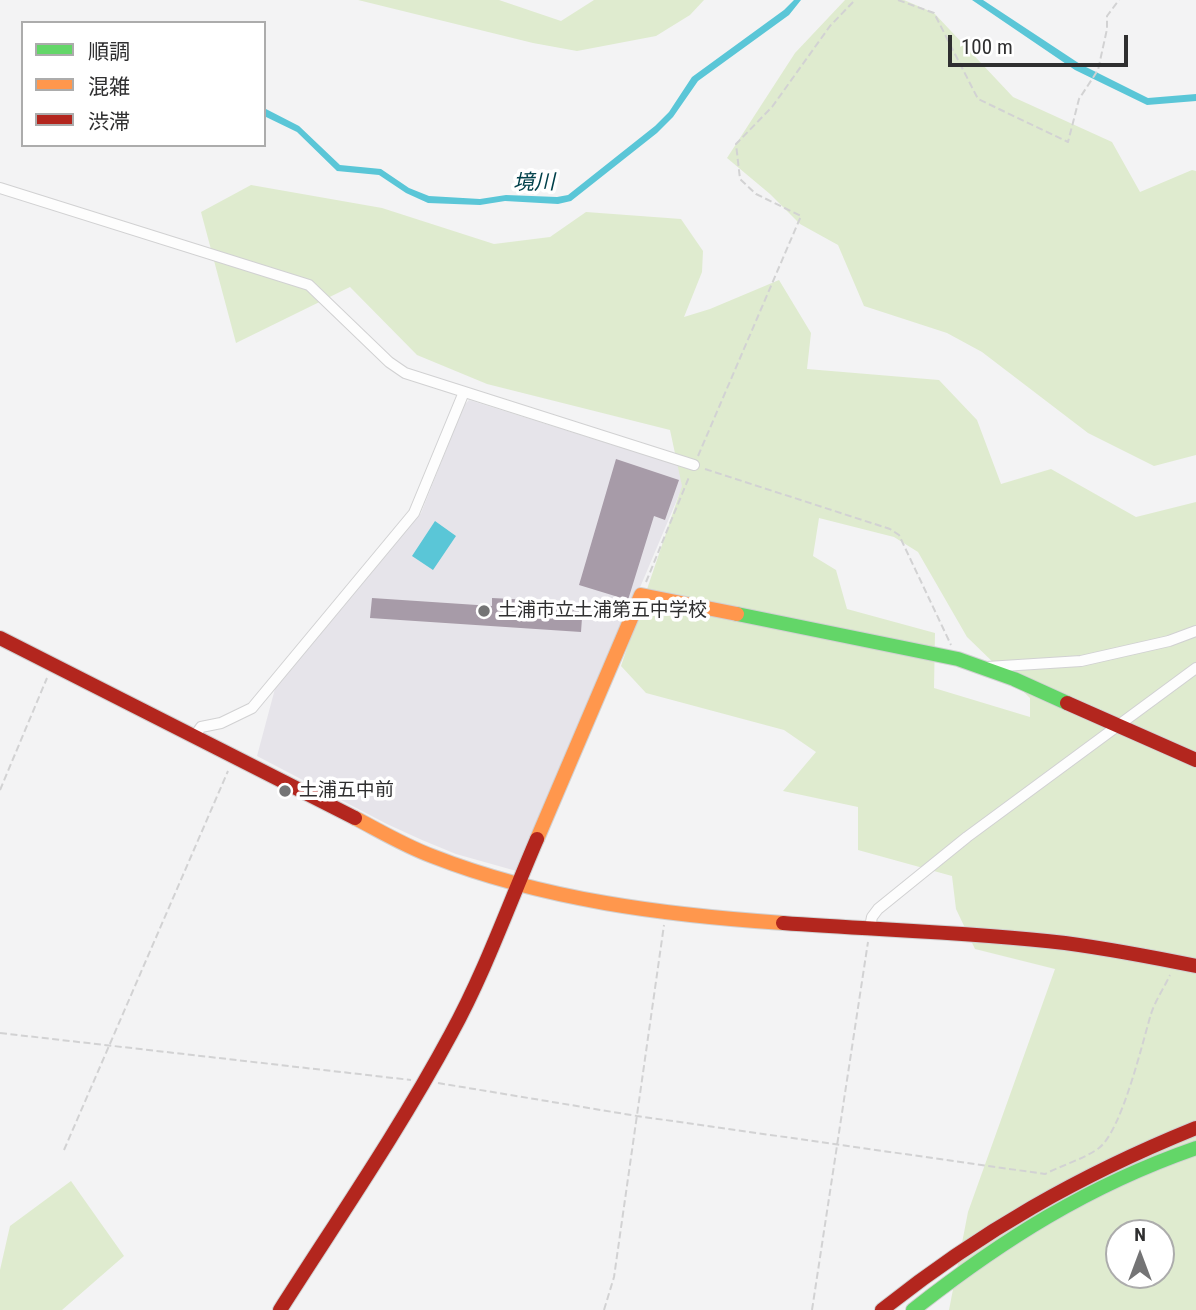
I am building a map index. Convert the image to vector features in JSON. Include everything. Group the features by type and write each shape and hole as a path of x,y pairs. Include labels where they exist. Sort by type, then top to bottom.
{"main road":[{"path":"281,1310 425,1081 453,1031 498,933 641,596 958,659 1014,679 1196,760"},
{"path":"0,638 413,848 448,864 517,883 628,908 666,913 1057,942 1196,966"},
{"path":"882,1310 951,1255 1013,1214 1090,1173 1196,1128"},
{"path":"913,1310 972,1263 1037,1221 1131,1173 1196,1148"}],"street":[{"path":"0,188 309,285 389,362 405,373 694,465"},
{"path":"194,737 201,727 221,723 252,708 414,513 464,392"},
{"path":"980,667 1081,661 1169,641 1196,632"},
{"path":"870,928 872,917 878,909 967,837 1196,668"}],"path":[{"path":"641,596 801,216 756,194 740,179 736,144 772,107 830,26 855,0"},
{"path":"898,0 933,13 978,99 1068,142 1079,99 1097,71 1107,29 1107,16 1119,0"},
{"path":"694,465 890,529 899,535 958,659"},
{"path":"0,790 53,665"},
{"path":"64,1150 234,757"},
{"path":"604,1310 614,1277 666,913"},
{"path":"812,1310 870,928"},
{"path":"0,1033 425,1081 636,1116 1045,1174 1100,1148 1121,1114 1152,1014 1176,961"}],"shaded area":[{"name":"土浦市立土浦第五中学校","path":"469,400 687,468 687,476 520,872 456,854 422,840 257,756 276,685 421,513 464,405"}],"green space":[{"path":"358,0 499,0 561,21 594,0 704,0 690,15 656,36 577,51 533,43"},
{"path":"845,0 904,0 934,13 1013,97 1112,142 1140,192 1192,170 1196,171 1196,455 1154,466 1088,433 982,352 947,333 864,306 838,245 800,224 770,194 727,158 795,53"},
{"path":"251,185 382,208 494,244 550,237 586,212 681,219 703,251 702,272 684,317 779,280 811,333 807,369 939,380 977,420 1001,484 1051,469 1136,517 1196,502 1196,1310 949,1310 968,1212 1055,969 975,949 956,909 952,876 858,850 858,807 783,791 816,752 784,730 646,693 621,666 682,486 670,430 487,384 417,355 350,287 236,343 201,212","holes":["819,518 894,537 918,552 967,637 1030,698 1030,717 934,688 935,633 847,609 836,570 813,556"]},
{"path":"71,1181 124,1256 62,1310 0,1310 0,1270 10,1226"}],"water":[{"path":"794,0 801,0 789,15 698,81 673,117 657,133 571,201 558,204 505,201 480,205 428,203 406,193 379,175 337,171 297,132 266,117 266,109 299,126 340,165 381,169 409,188 429,196 480,199 506,195 568,195 655,126 669,112 692,77"},
{"path":"972,0 983,0 1080,64 1148,98 1196,94 1196,101 1147,105 1075,70"},
{"path":"435,521 456,536 433,570 412,556"}],"building":[{"path":"616,459 679,480 665,520 654,516 628,600 579,585"},
{"path":"372,598 492,606 492,598 532,600 531,610 556,611 557,602 583,604 581,632 370,618"}],"traffic: fast":[{"path":"737,614 958,659 1014,679 1067,703"},
{"path":"913,1310 980,1260 1048,1217 1119,1179 1196,1148"}],"traffic: slow":[{"path":"537,839 641,595 737,614"},
{"path":"355,818 422,852 518,884 650,910 783,923"}],"traffic: jam":[{"path":"0,638 355,818"},
{"path":"1067,703 1196,760"},
{"path":"280,1310 390,1139 451,1034 486,962 537,839"},
{"path":"783,923 1030,939 1196,966"},
{"path":"882,1310 956,1255 1032,1207 1112,1165 1196,1128"}],"place":[{"name":"土浦市立土浦第五中学校","path":"484,611"},
{"name":"土浦五中前","path":"285,791"}],"water label":[{"name":"境川","path":"534,184"}]}
